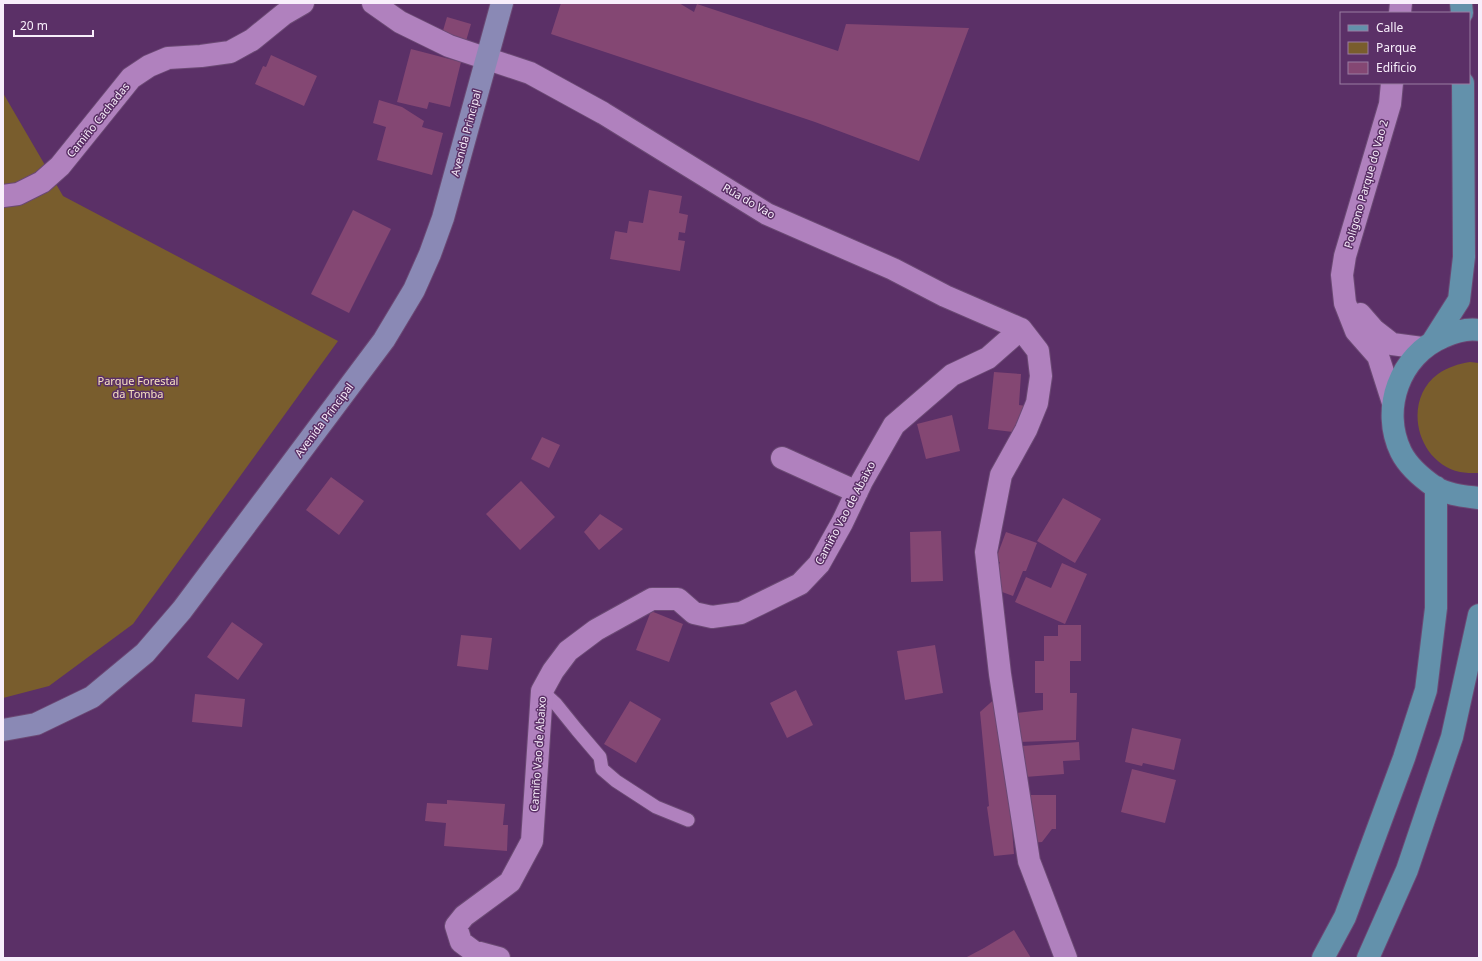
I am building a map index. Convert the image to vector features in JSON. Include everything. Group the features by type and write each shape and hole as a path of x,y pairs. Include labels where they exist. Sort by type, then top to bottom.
{"main road":[{"path":"1463,84 1464,257 1459,300 1428,345 1408,364 1401,376 1393,403 1393,428 1401,452 1416,472 1436,487 1458,496 1479,498"},
{"path":"1428,345 1453,332 1479,330"},
{"path":"1323,958 1345,917 1404,758 1426,690 1436,608 1436,487"},
{"path":"1368,958 1407,870 1452,737 1479,615"}],"street":[{"name":"Camiño Cachadas","path":"3,196 18,194 42,182 60,166 131,78 149,66 168,58 230,52 252,40 284,14 303,3"},
{"path":"373,3 400,22 449,46 486,57"},
{"name":"Avenida Principal","path":"3,730 36,724 92,697 145,653 182,610 384,340 414,290 430,254 443,218 502,3"},
{"name":"Rúa do Vao","path":"486,57 530,72 603,113 767,214 893,269 945,296 1021,329"},
{"name":"Polígono Parque do Vao 2","path":"1392,84 1390,104 1345,256 1342,275 1345,303 1356,331 1378,356 1393,403"},
{"path":"1343,286 1358,312 1374,330 1392,344 1428,345"},
{"path":"1021,329 1038,350 1041,376 1037,403 1026,430 1001,475 986,552 1000,674 1029,861 1066,958"},
{"name":"Camiño Vao de Abaixo","path":"499,958 473,951 461,942 456,926 464,916 510,882 532,841 542,691 553,671 568,651 596,630 652,599 678,600 694,613 712,617 741,613 800,584 819,564 894,425 952,375 988,358 1021,329"},
{"path":"782,458 857,492"}],"lane":[{"path":"542,691 556,704 600,757 602,769 616,782 656,807 688,820"}],"green space":[{"name":"Parque Forestal da Tomba","path":"3,93 63,196 338,341 133,624 49,686 3,698"},
{"path":"1470,362 1479,363 1478,473 1460,472 1445,466 1433,456 1424,443 1419,429 1418,414 1420,399 1427,385 1438,374 1446,369"}],"building":[{"path":"561,3 679,3 694,12 697,4 838,51 846,24 969,28 919,161 815,122 551,34"},
{"path":"447,17 471,24 466,41 442,34"},
{"path":"411,49 461,62 450,107 429,102 427,109 397,102"},
{"path":"271,55 317,76 304,106 255,84 263,66 266,67"},
{"path":"379,100 402,107 424,121 422,127 443,133 432,175 377,160 386,127 373,123"},
{"path":"649,190 682,196 679,213 688,215 685,233 679,232 678,240 685,241 680,271 610,259 615,231 627,233 629,221 643,223"},
{"path":"353,210 391,229 349,313 311,294"},
{"path":"994,372 1021,374 1019,405 1026,406 1013,432 988,429"},
{"path":"952,415 960,451 926,459 917,424"},
{"path":"542,437 560,445 549,468 531,459"},
{"path":"331,477 364,501 339,535 306,510"},
{"path":"521,481 555,517 520,550 486,514"},
{"path":"1063,498 1101,519 1075,563 1037,541"},
{"path":"600,514 623,529 599,550 584,532"},
{"path":"941,531 943,581 911,582 910,532"},
{"path":"1006,532 1037,543 1026,571 1023,571 1013,596 994,589 994,580 1000,562 995,561"},
{"path":"1062,563 1087,574 1065,624 1015,602 1026,577 1051,588"},
{"path":"651,611 683,624 669,662 636,650"},
{"path":"232,622 263,644 238,680 207,657"},
{"path":"1058,625 1081,625 1081,661 1070,661 1070,693 1077,693 1076,740 1019,742 1015,713 1043,710 1043,693 1035,693 1035,661 1044,661 1044,636 1058,636"},
{"path":"461,635 492,638 488,670 457,666"},
{"path":"935,645 943,693 905,700 897,651"},
{"path":"796,690 813,725 787,738 770,703"},
{"path":"195,694 245,699 242,727 192,722"},
{"path":"998,696 1014,827 1012,828 1014,854 994,856 987,807 989,806 980,712"},
{"path":"630,701 661,719 636,763 604,744"},
{"path":"1132,728 1181,739 1174,770 1143,763 1142,766 1125,762"},
{"path":"1079,742 1080,760 1063,761 1064,774 1025,777 1022,746"},
{"path":"1132,769 1176,780 1165,823 1121,812"},
{"path":"1030,795 1056,795 1056,829 1052,829 1042,842 1030,843"},
{"path":"447,800 505,804 503,825 508,825 507,851 444,846 446,823 425,821 427,803 447,804"},
{"path":"1014,930 1031,958 965,958 984,948"}]}
